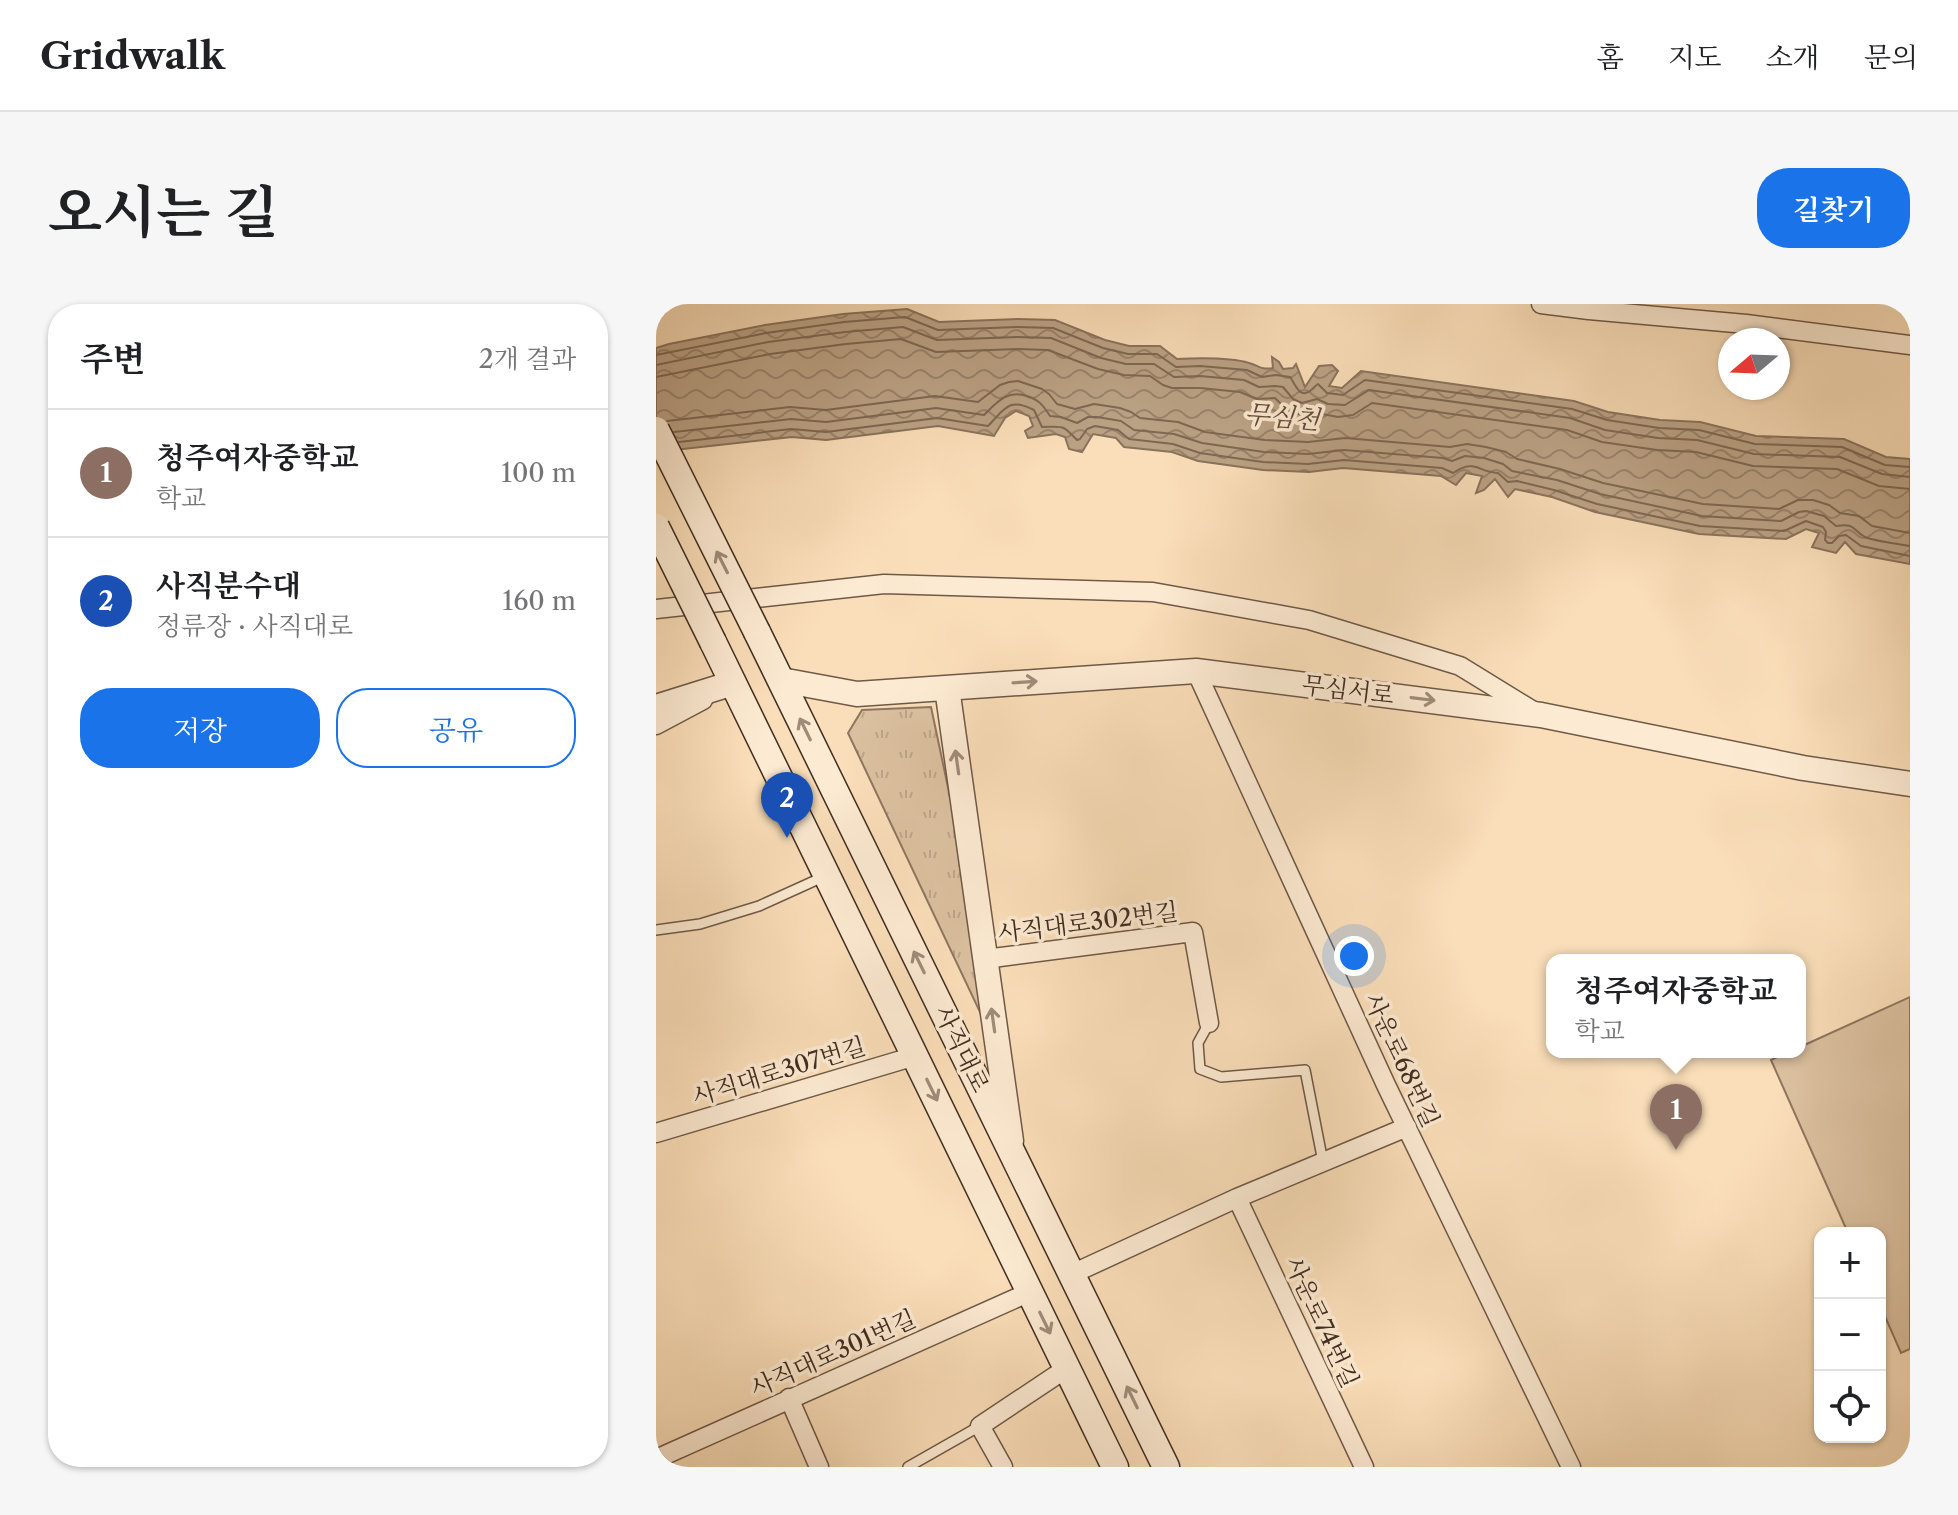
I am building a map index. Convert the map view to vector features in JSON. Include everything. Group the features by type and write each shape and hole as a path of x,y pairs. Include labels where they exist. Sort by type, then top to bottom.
{"main road":[{"name":"사직대로","path":"656,430 1166,1467"},
{"name":"사직대로","path":"656,527 1115,1467"}],"street":[{"path":"1541,304 1746,324 1910,345"},
{"path":"1589,310 1610,304"},
{"path":"656,609 884,584 1153,592 1309,620 1460,666 1541,715"},
{"name":"무심서로","path":"781,680 857,694 1196,671 1541,715 1803,768 1910,784"},
{"name":"사운로68번길","path":"1196,671 1407,1127 1571,1467"},
{"path":"656,707 733,683"},
{"path":"656,725 733,683"},
{"path":"947,688 1012,1152"},
{"name":"사직대로302번길","path":"985,959 1193,932 1209,1023"},
{"name":"사직대로307번길","path":"656,1133 915,1056"},
{"path":"1072,1274 1237,1198 1407,1127"},
{"name":"사운로74번길","path":"1237,1198 1364,1467"},
{"name":"사직대로301번길","path":"657,1456 1030,1292"},
{"path":"1003,1467 980,1426 1067,1368"},
{"path":"789,1398 819,1467"}],"lane":[{"path":"656,930 700,924 759,906 827,875"},
{"name":"사직대로302번길","path":"1209,1023 1198,1043 1200,1069 1221,1077 1305,1070 1323,1162"},
{"path":"908,1467 980,1426"}],"green space":[{"path":"931,707 980,939 988,1029 848,733 862,710"},
{"path":"1910,997 1910,1349 1901,1353 1886,1319 1886,1227 1845,1227 1771,1060 1806,1058 1806,1044"}],"water":[{"name":"무심천","path":"907,309 939,322 1055,320 1129,346 1160,346 1177,359 1232,360 1273,368 1272,357 1283,369 1293,368 1296,364 1305,387 1319,366 1332,365 1338,371 1329,386 1342,388 1361,371 1574,401 1608,412 1700,422 1756,436 1844,439 1886,457 1910,459 1910,564 1856,554 1845,542 1836,553 1812,547 1819,533 1806,529 1786,539 1699,534 1595,512 1552,497 1515,489 1508,497 1495,479 1476,493 1482,476 1466,473 1456,485 1441,476 1343,468 1309,472 1263,470 1198,461 1172,452 1124,447 1116,438 1093,434 1082,452 1069,449 1065,437 1056,434 1028,438 1025,431 1033,426 1029,416 1016,411 1005,418 994,436 938,426 826,440 792,437 656,452 656,348 765,325"}],"place":[{"name":"사직분수대","path":"787,838"},
{"name":"청주여자중학교","path":"1676,1150"}]}
